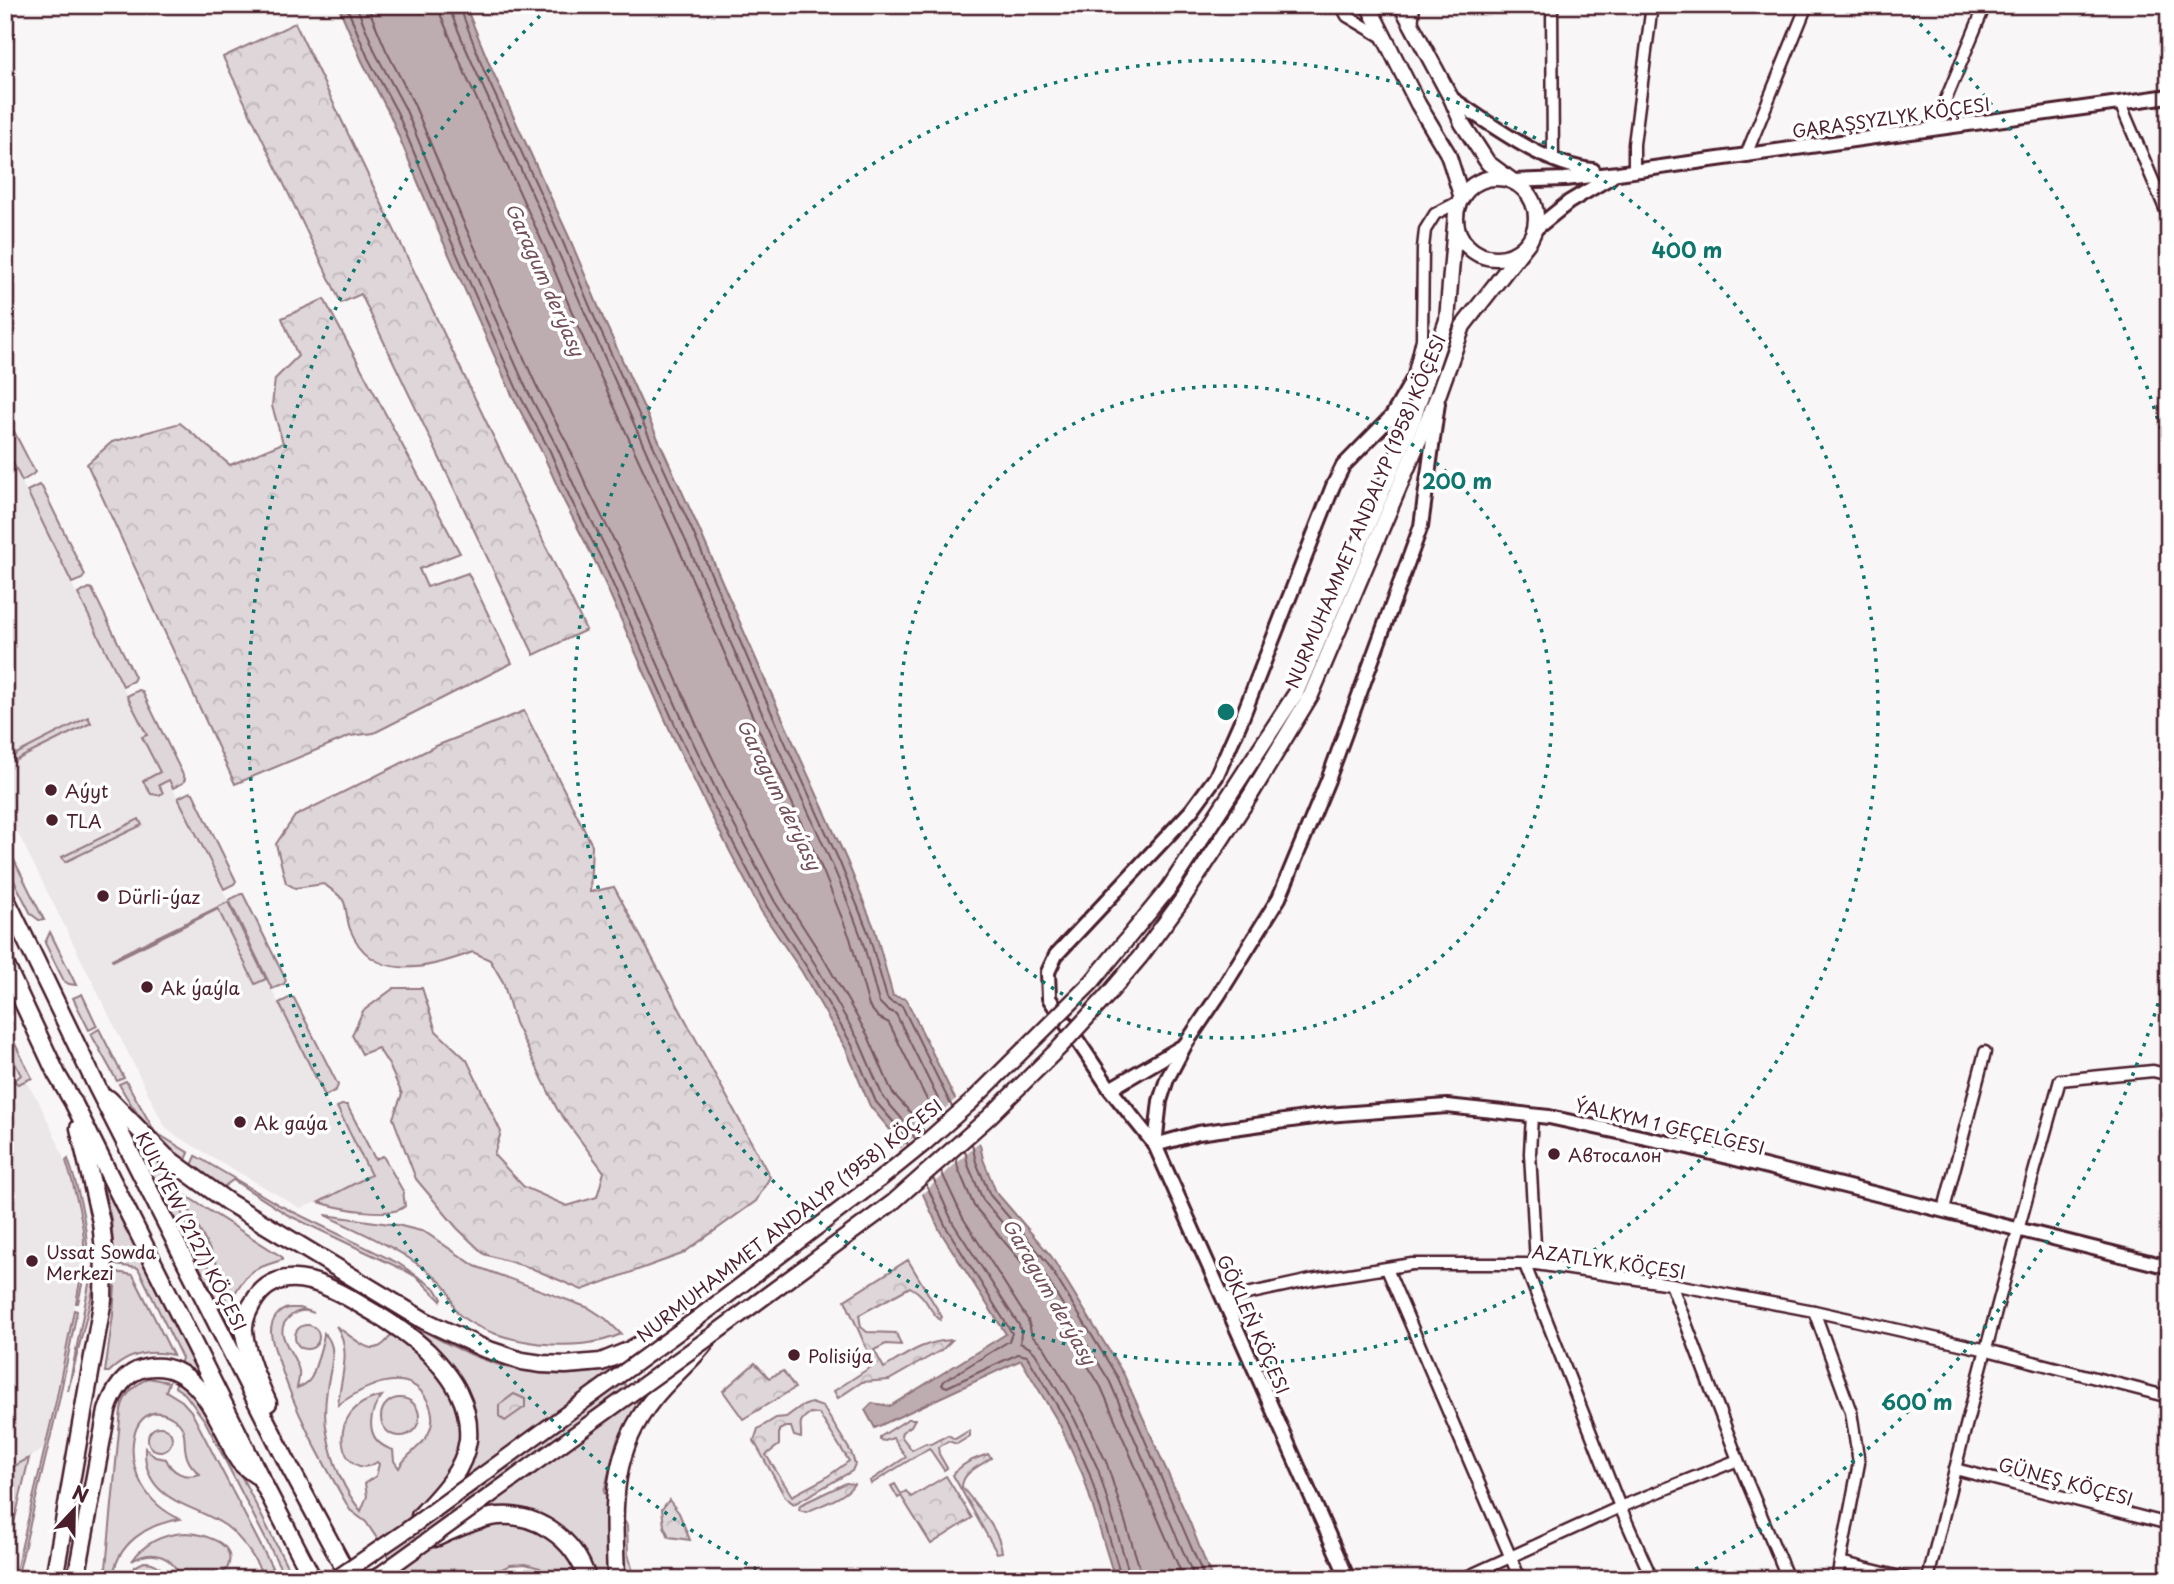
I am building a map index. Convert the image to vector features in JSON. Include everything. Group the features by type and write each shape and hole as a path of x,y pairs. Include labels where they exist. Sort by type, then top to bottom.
{"highway":[{"name":"KULYÝEW (2127) KÖÇESI","path":"5,897 97,1087 287,1462 351,1579"},
{"path":"5,964 57,1075 313,1579"},
{"path":"97,1087 166,1157 228,1202 425,1321 483,1348 522,1361 566,1366 612,1359 673,1326 698,1318"},
{"path":"54,1579 103,1299 101,1222 73,1102"},
{"path":"287,1462 281,1432 250,1360 244,1332 247,1313 260,1292 275,1283 291,1279 316,1282 383,1318 427,1351 459,1393 467,1420 466,1451 454,1475 435,1501 407,1530"},
{"path":"616,1579 616,1487 618,1469 629,1436 656,1395 693,1359 710,1338"},
{"path":"76,1579 107,1411 122,1382 140,1370 166,1368 177,1371 192,1382 212,1408 239,1461 262,1480"},
{"path":"420,1545 490,1517 515,1516 543,1524 562,1538 579,1559 587,1579"}],"main road":[{"path":"1368,5 1448,154 1460,204 1457,227 1462,239 1471,249 1483,256 1509,256 1521,249 1532,235 1536,219 1535,207 1522,187 1488,163 1462,124 1401,5"},
{"path":"1460,204 1476,184 1487,179 1512,181"},
{"name":"NURMUHAMMET ANDALYP (1958) KÖÇESI","path":"335,1579 407,1530 698,1318 926,1142 989,1084 1091,982 1169,888 1296,693 1413,419 1447,320 1460,204"},
{"name":"NURMUHAMMET ANDALYP (1958) KÖÇESI","path":"374,1579 710,1338 902,1195 989,1117 1107,997 1182,900 1250,796 1311,695 1439,393 1463,326 1532,235"}],"street":[{"path":"1341,5 1347,16 1385,38"},
{"path":"1412,27 1414,5"},
{"path":"1552,5 1553,161"},
{"path":"1634,170 1633,144 1652,5"},
{"path":"1746,155 1807,5"},
{"path":"1934,128 1985,5"},
{"name":"GARAŞSYZLYK KÖÇESI","path":"1618,173 2169,96"},
{"path":"1451,98 1553,161 1577,169 1618,173"},
{"path":"2120,103 2169,218"},
{"path":"1512,181 1618,173"},
{"path":"1532,235 1569,202 1618,173"},
{"path":"1412,381 1422,339 1425,230 1435,214 1460,204"},
{"path":"1412,381 1431,367"},
{"name":"GÖKLEŇ KÖÇESI","path":"1348,1579 1155,1145 1110,1089 1049,998 1048,972 1056,955 1191,811 1216,777 1240,723 1333,486 1343,466 1392,415 1412,381"},
{"path":"1155,1145 1160,1101 1167,1079 1185,1045 1279,898 1328,780 1421,526 1439,393"},
{"path":"1110,1089 1185,1045"},
{"path":"1944,1209 1985,1052"},
{"path":"1928,1579 2018,1228 2060,1080 2153,1071 2169,1075"},
{"name":"ÝALKYM 1 GEÇELGESI","path":"1155,1145 1198,1133 1327,1115 1447,1106 1532,1115 1692,1148 2169,1267"},
{"path":"1532,1115 1530,1264 1620,1507 1652,1579"},
{"name":"AZATLYK KÖÇESI","path":"1224,1299 1311,1280 1412,1264 1530,1264 1671,1284 1814,1311 1987,1350 2169,1397"},
{"path":"1387,1269 1520,1579"},
{"path":"1671,1284 1738,1460 1788,1579"},
{"path":"1814,1311 1851,1412 1859,1463 1837,1579"},
{"path":"1462,1579 1620,1507 1738,1460"},
{"name":"GÜNEŞ KÖÇESI","path":"1955,1469 2169,1524"},
{"path":"1840,1562 1908,1579"}],"shaded area":[{"path":"5,448 331,1110 336,1108 371,1175 317,1202 300,1208 173,1134 164,1125 5,807"},
{"path":"5,1044 38,1100 57,1141 76,1198 84,1247 70,1329 44,1449 5,1470"}],"green space":[{"path":"295,23 586,630 534,655 361,294 341,303 223,57"},
{"path":"324,299 460,553 419,569 427,587 468,573 512,663 374,733 350,736 235,784 87,464 112,442 180,423 230,465 283,443 272,406 275,379 298,356 282,318"},
{"path":"5,414 35,472 22,481 5,447"},
{"path":"39,485 85,575 72,583 27,491"},
{"path":"92,589 135,677 123,686 78,594"},
{"path":"142,691 185,779 173,788 169,780 159,785 163,793 159,795 151,794 143,781 160,772 142,737 147,735 127,696"},
{"path":"524,711 592,845 590,892 614,887 770,1177 756,1201 682,1254 582,1290 531,1268 484,1254 457,1228 416,1179 393,1118 402,1094 389,1065 378,1048 362,1054 352,1035 363,1011 394,988 422,988 436,1031 467,1060 501,1132 494,1155 524,1187 567,1206 597,1197 604,1172 557,1109 515,1023 503,982 490,960 473,952 439,963 404,968 387,965 372,958 360,947 350,929 344,902 338,895 324,884 295,888 286,883 276,844 295,816 436,746"},
{"path":"88,717 91,723 14,761 12,756"},
{"path":"193,793 236,881 224,889 178,798"},
{"path":"139,819 142,825 65,862 62,857"},
{"path":"5,842 44,920 31,914 5,863"},
{"path":"241,894 286,980 284,984 272,989 229,900"},
{"path":"228,902 266,979 255,984 218,909 113,961 112,959"},
{"path":"50,932 76,985 64,981 45,943"},
{"path":"82,994 97,1026 89,1030 73,998"},
{"path":"294,998 338,1085 336,1090 325,1096 279,1003"},
{"path":"5,1024 32,1078 18,1084 14,1081 21,1075 5,1043"},
{"path":"99,1029 124,1078 117,1081 91,1034"},
{"path":"126,1081 155,1132 189,1153 184,1164 156,1137 133,1107 119,1084"},
{"path":"347,1105 375,1159 383,1156 403,1191 405,1206 398,1210 377,1212 319,1202 371,1175 337,1107"},
{"path":"135,1136 179,1177 171,1192 224,1296 238,1314 235,1337 134,1138"},
{"path":"196,1156 279,1205 398,1263 436,1289 441,1301 418,1278 288,1215 233,1180 219,1190 190,1170"},
{"path":"68,1159 80,1201 87,1244 86,1266 78,1303 84,1239 66,1161"},
{"path":"107,1189 199,1374 180,1365 182,1358 138,1268 115,1265 111,1219 104,1190"},
{"path":"180,1192 282,1257 282,1260 249,1274 235,1293 236,1301"},
{"path":"325,1215 397,1225 425,1232 475,1266 589,1308 606,1319 621,1334 583,1344 540,1344 478,1327 459,1314 447,1289 425,1269 390,1246"},
{"path":"908,1260 942,1317 940,1320 910,1287 859,1315 861,1327 867,1332 896,1333 901,1345 886,1344 874,1350 884,1368 924,1346 952,1340 943,1349 889,1380 862,1382 838,1398 834,1391 874,1365 845,1300"},
{"path":"92,1269 98,1270 68,1391"},
{"path":"116,1272 133,1275 173,1355 138,1354 105,1372"},
{"path":"289,1308 311,1312 295,1313 285,1322 283,1328 285,1342 299,1371 297,1388 311,1378 324,1333 332,1346 325,1422 339,1474 361,1511 367,1496 365,1483 376,1476 379,1464 377,1462 365,1467 354,1463 347,1455 343,1442 344,1428 350,1415 362,1403 382,1396 373,1412 371,1428 378,1441 393,1450 394,1461 399,1468 427,1436 432,1414 426,1398 407,1382 383,1382 371,1386 338,1405 345,1355 341,1335 336,1326 373,1348 386,1342 401,1319 477,1357 527,1372 582,1374 613,1369 638,1402 616,1443 604,1492 627,1525 628,1554 635,1579 552,1579 540,1568 525,1564 510,1565 484,1578 404,1579 366,1522 350,1510 292,1397 271,1332 276,1316"},
{"path":"74,1310 77,1311 59,1401 17,1579 14,1579 56,1401"},
{"path":"307,1325 315,1329 319,1337 315,1345 307,1349 299,1345 295,1337 299,1329"},
{"path":"755,1363 769,1378 783,1371 795,1388 743,1419 723,1391"},
{"path":"148,1378 169,1382 166,1391 182,1401 191,1411 278,1579 265,1579 248,1550 226,1526 173,1499 161,1491 152,1480 145,1448 155,1457 166,1459 180,1474 200,1474 188,1459 180,1425 174,1419 158,1413 145,1417 137,1428 133,1445 134,1465 142,1485 157,1504 180,1519 156,1525 136,1537 120,1555 113,1579 105,1579 121,1410 130,1391"},
{"path":"177,1379 184,1383 213,1420 291,1574 285,1577 205,1421 185,1394 175,1387"},
{"path":"514,1394 525,1399 525,1407 505,1421 499,1416 499,1405"},
{"path":"400,1398 414,1403 419,1417 414,1431 400,1436 386,1431 381,1417 386,1403"},
{"path":"811,1403 823,1407 851,1452 855,1464 852,1471 794,1504 785,1497 754,1441 758,1429 776,1418 786,1417","holes":["810,1413 819,1414 849,1461 824,1479 792,1496 766,1455 779,1445 779,1430 791,1427 794,1436 801,1438 803,1419"]},
{"path":"908,1419 915,1419 901,1436 912,1450 948,1435 955,1439 970,1430 970,1436 957,1444 948,1441 938,1447 947,1468 944,1470 929,1448 871,1484 870,1481 906,1457 893,1438 885,1441 880,1440 880,1437"},
{"path":"160,1427 169,1430 172,1439 169,1448 160,1451 151,1448 148,1439 151,1430"},
{"path":"988,1454 991,1458 968,1473 962,1487 996,1534 1002,1552 997,1553 953,1475 964,1464"},
{"path":"29,1458 11,1536 5,1546 5,1471"},
{"path":"946,1476 972,1518 931,1544 901,1496 898,1498 891,1486 895,1484 901,1494 906,1491 911,1497"},
{"path":"846,1483 854,1484 839,1497 806,1512 799,1510 800,1505"},
{"path":"669,1500 679,1513 690,1540 669,1537 664,1526 662,1509"},
{"path":"186,1533 208,1537 227,1549 229,1563 218,1575 221,1579 180,1579 173,1565 161,1556 147,1555 132,1561 155,1540"},
{"path":"144,1562 158,1566 166,1579 128,1579 134,1567"}],"water":[{"name":"Garagum derýasy","path":"338,5 465,5 847,861 875,930 893,996 906,999 980,1145 996,1192 1051,1256 1124,1375 1212,1579 1115,1579 1083,1475 1060,1425 1021,1360 875,1428 865,1410 872,1403 890,1406 1006,1334 940,1231 897,1138 870,1106 846,1049 802,972 761,911 711,815 673,737 597,565 513,397 390,115 362,61"}],"pier":[{"path":"958,1097 982,1140 920,1196 899,1150"}],"place":[{"name":"Aýyt","path":"51,790"},
{"name":"TLA","path":"52,820"},
{"name":"Dürli-ýaz","path":"103,896"},
{"name":"Ak ýaýla","path":"147,987"},
{"name":"Ak gaýa","path":"240,1122"},
{"name":"Автосалон","path":"1554,1154"},
{"name":"Ussat Sowda Merkezi","path":"32,1261"},
{"name":"Polisiýa","path":"794,1355"}]}
